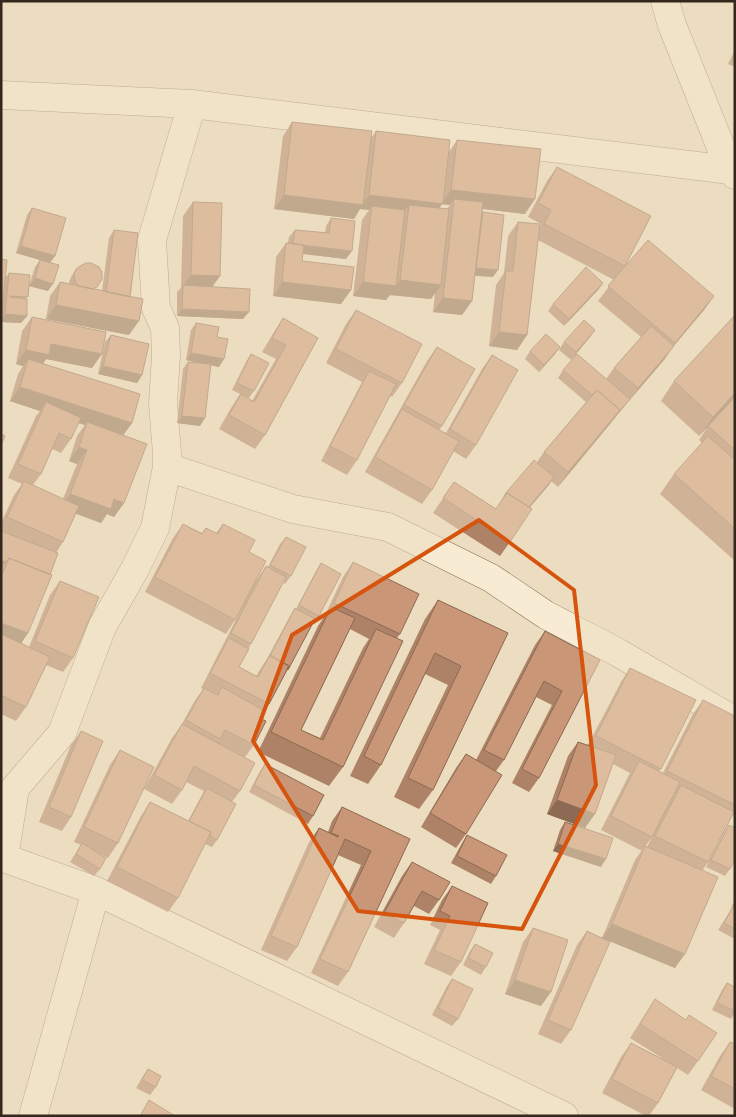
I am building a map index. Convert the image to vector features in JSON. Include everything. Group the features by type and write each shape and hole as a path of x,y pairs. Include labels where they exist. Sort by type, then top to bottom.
{"street":[{"path":"1,95 192,104 732,173 672,25 665,1"},
{"path":"192,104 152,240 156,308 165,328 166,355 163,404 167,453 167,467 154,528 135,569 102,627 62,733 15,788 2,857 96,890 564,1116"},
{"path":"167,467 293,509 388,527 491,578 546,615 617,652 735,721"},
{"path":"33,1116 96,890"}],"highlighted area":[{"path":"479,520 574,590 596,785 522,929 358,911 253,741 292,635"}],"building":[{"path":"292,122 372,131 363,205 284,195"},
{"path":"376,131 450,140 443,204 369,195"},
{"path":"457,140 541,149 535,199 451,190"},
{"path":"557,167 651,216 625,266 544,224 551,210 538,203"},
{"path":"454,199 483,202 472,301 443,298"},
{"path":"193,202 222,203 220,276 191,275"},
{"path":"409,205 449,209 441,285 400,280"},
{"path":"372,206 405,210 396,286 363,282"},
{"path":"32,208 66,218 55,256 21,246"},
{"path":"483,212 504,215 498,270 476,268"},
{"path":"331,218 355,221 352,251 293,244 295,230 329,233"},
{"path":"518,222 540,224 527,335 499,332 506,271 513,271"},
{"path":"114,230 138,233 130,297 106,292"},
{"path":"648,240 714,296 675,343 608,286"},
{"path":"286,243 304,245 302,261 354,267 351,290 282,282"},
{"path":"1,259 7,260 1,322"},
{"path":"40,260 59,265 53,284 35,278"},
{"path":"86,263 99,267 102,272 102,279 97,287 92,289 78,286 75,281 74,274 76,269"},
{"path":"586,267 603,283 569,319 553,304"},
{"path":"9,273 30,275 28,297 10,296 27,299 27,316 5,314"},
{"path":"60,282 143,299 139,321 56,305"},
{"path":"183,285 250,289 249,312 182,309"},
{"path":"356,310 422,344 402,383 336,349"},
{"path":"735,315 735,393 713,417 674,381"},
{"path":"32,317 106,332 102,354 51,344 49,355 26,350"},
{"path":"283,318 318,338 265,435 229,415 241,394 254,402 286,345 272,338"},
{"path":"584,320 595,330 576,352 564,342"},
{"path":"196,323 219,327 217,337 228,339 224,359 191,353"},
{"path":"651,326 674,346 638,388 614,368"},
{"path":"546,334 560,347 544,365 530,351"},
{"path":"111,335 149,344 142,375 103,366"},
{"path":"437,347 475,369 442,426 404,405"},
{"path":"251,354 269,363 254,391 237,383"},
{"path":"577,354 630,399 618,413 620,410 597,390 592,395 563,370"},
{"path":"492,355 518,370 476,445 450,429"},
{"path":"28,359 140,394 132,423 20,387"},
{"path":"188,362 211,364 205,418 182,416"},
{"path":"369,371 396,384 357,460 330,446"},
{"path":"597,390 620,410 568,472 544,452"},
{"path":"735,397 735,450 708,426"},
{"path":"46,402 81,418 71,439 59,433 41,474 18,464"},
{"path":"402,409 459,441 432,490 375,457"},
{"path":"87,422 147,444 124,503 114,499 111,509 70,494 87,450 79,447"},
{"path":"1,434 5,436 1,445"},
{"path":"708,436 735,460 735,529 674,474"},
{"path":"534,460 554,477 529,507 507,493 505,494"},
{"path":"24,481 79,506 63,542 7,517"},
{"path":"454,482 496,509 507,493 532,509 510,542 443,498"},
{"path":"183,524 202,534 206,528 218,534 223,524 255,540 249,552 266,561 235,620 155,577"},
{"path":"1,531 58,553 50,575 9,558 6,562 1,560"},
{"path":"286,537 306,547 291,576 270,565"},
{"path":"9,558 52,575 28,633 1,623 1,578"},
{"path":"353,562 419,594 400,634 334,603"},
{"path":"321,563 341,574 319,616 299,605"},
{"path":"266,566 286,577 251,644 231,633"},
{"path":"60,581 99,597 73,658 35,641"},
{"path":"438,600 508,633 433,790 408,778 461,666 435,653 381,765 364,756"},
{"path":"331,607 355,618 301,730 323,740 376,629 403,641 343,767 271,732"},
{"path":"295,608 315,619 288,670 289,666 270,656"},
{"path":"545,631 600,660 539,778 522,769 562,691 544,681 504,760 484,750"},
{"path":"1,634 50,657 26,707 1,695"},
{"path":"229,638 249,649 239,667 258,677 270,655 289,666 269,704 210,673"},
{"path":"630,668 696,700 661,769 596,736"},
{"path":"222,687 263,710 259,718 266,721 254,745 225,730 220,739 186,720 204,688 218,695"},
{"path":"703,700 735,716 735,805 667,771"},
{"path":"182,724 255,763 240,791 194,766 182,790 154,775"},
{"path":"81,731 103,741 71,817 49,807"},
{"path":"578,742 616,755 595,814 557,800"},
{"path":"120,750 154,767 118,843 84,827"},
{"path":"466,754 502,775 466,834 430,813"},
{"path":"639,761 680,782 652,837 611,816"},
{"path":"265,764 324,795 313,816 254,785"},
{"path":"681,785 734,812 708,862 655,836"},
{"path":"207,788 236,804 217,840 210,836 211,832 189,821"},
{"path":"150,802 211,832 178,898 117,867"},
{"path":"342,807 410,839 348,972 320,959 371,851 345,839 297,947 271,936 319,828 338,837 339,836 331,833"},
{"path":"565,822 613,838 606,859 558,844"},
{"path":"729,825 735,828 735,859 730,869 711,860"},
{"path":"467,835 507,855 496,876 457,856"},
{"path":"82,843 106,858 100,869 76,854"},
{"path":"645,846 718,877 685,954 612,924"},
{"path":"412,862 450,882 439,900 422,891 404,923 384,913"},
{"path":"452,886 488,903 461,962 434,950 450,916 440,911"},
{"path":"732,908 735,909 735,929 724,923"},
{"path":"533,928 568,940 551,992 515,980"},
{"path":"587,931 610,942 571,1030 548,1020"},
{"path":"475,944 493,953 486,967 468,958"},
{"path":"452,979 473,989 458,1019 438,1008"},
{"path":"727,983 735,987 735,1011 717,1003"},
{"path":"655,999 686,1020 689,1015 717,1033 698,1061 640,1024"},
{"path":"730,1042 735,1044 735,1089 711,1076"},
{"path":"631,1043 677,1067 658,1103 612,1079"},
{"path":"148,1069 161,1076 156,1087 142,1080"},
{"path":"149,1100 175,1116 140,1116"}]}
